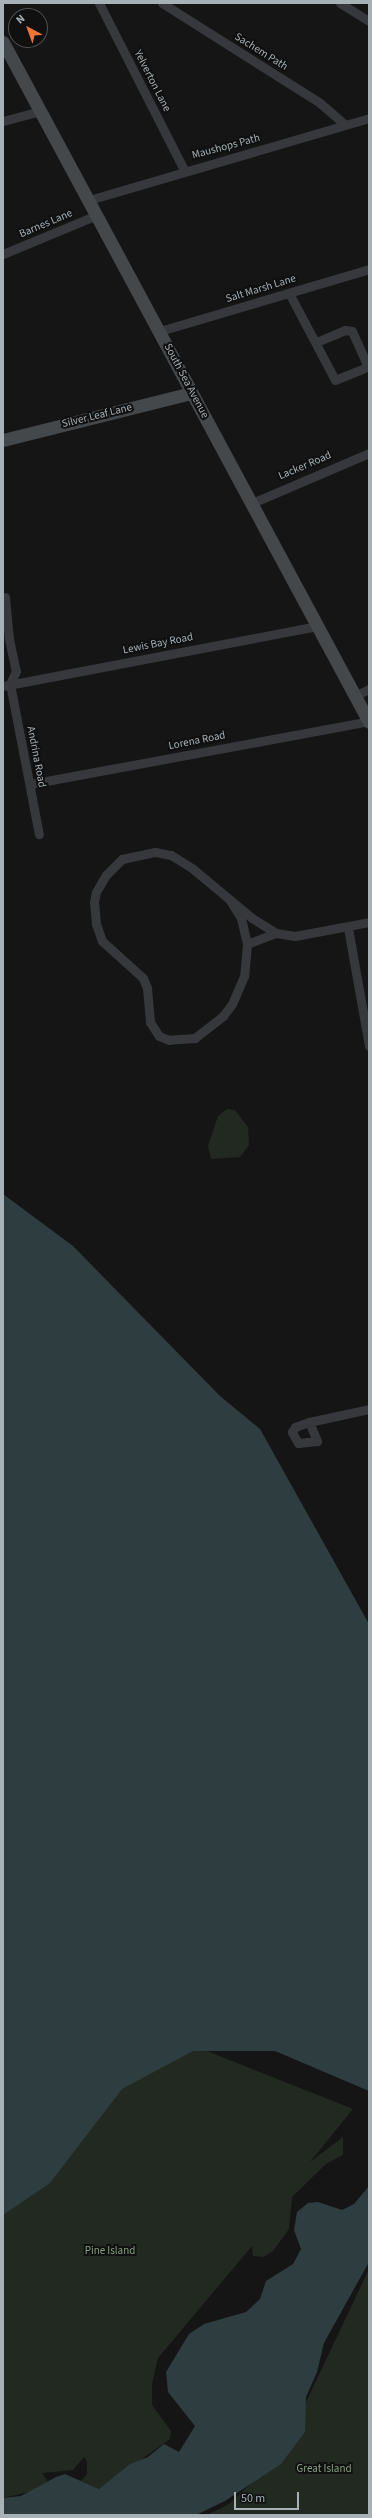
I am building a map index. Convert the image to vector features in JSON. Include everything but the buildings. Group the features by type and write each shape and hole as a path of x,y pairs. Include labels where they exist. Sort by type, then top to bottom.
{"street":[{"name":"Yelverton Lane","path":"99,3 184,170"},
{"name":"Sachem Path","path":"162,3 320,103 345,125"},
{"path":"340,3 369,21"},
{"name":"South Sea Avenue","path":"3,42 369,721"},
{"path":"3,121 40,110"},
{"name":"Maushops Path","path":"89,200 184,170 369,118"},
{"name":"Barnes Lane","path":"3,254 97,215"},
{"name":"Salt Marsh Lane","path":"160,331 369,269"},
{"path":"289,293 317,342 336,380 368,368 352,331 345,330 317,342"},
{"name":"Silver Leaf Lane","path":"3,440 191,393"},
{"name":"Lacker Road","path":"252,503 369,453"},
{"path":"5,596 9,639 16,671 7,685"},
{"name":"Lewis Bay Road","path":"7,685 318,626"},
{"name":"Andrina Road","path":"7,685 30,784 39,834"},
{"path":"355,696 369,689"},
{"name":"Lorena Road","path":"30,784 369,721"},
{"path":"231,902 240,918 247,944 244,976 224,1016 195,1038 169,1040 153,1030 147,988 143,978 102,941 94,913 96,892 114,867 132,855 155,852 181,860 231,902 276,933 295,936 348,928 369,922"},
{"path":"348,928 369,1046"},
{"path":"247,944 276,933"},
{"path":"309,1422 369,1410"}],"green space":[{"path":"227,1109 235,1110 248,1127 249,1145 240,1157 211,1159 208,1146 218,1116"},
{"name":"Pine Island","path":"171,2049 207,2051 353,2109 310,2162 343,2137 343,2155 326,2164 292,2197 289,2229 273,2251 263,2257 253,2256 252,2246 158,2358 152,2384 152,2405 171,2431 170,2439 99,2489 81,2481 87,2474 87,2461 84,2457 73,2470 42,2473 48,2482 33,2491 3,2498 3,2214 111,2096"},
{"name":"Great Island","path":"369,2269 369,2515 207,2515 229,2504 280,2457"}],"shaded area":[{"path":"3,1194 73,1246 220,1396 260,1429 369,1624 369,2091 275,2051 193,2051 122,2089 50,2183 3,2215"},
{"path":"369,2186 369,2262 324,2343 317,2372 306,2397 305,2432 281,2464 225,2501 196,2515 3,2515 3,2498 21,2496 56,2477 65,2474 99,2489 130,2464 148,2457 164,2444 179,2452 195,2426 168,2392 166,2372 189,2334 204,2324 246,2312 260,2299 266,2281 293,2264 301,2249 294,2230 297,2212 308,2203 318,2202 342,2210 354,2204"}]}
